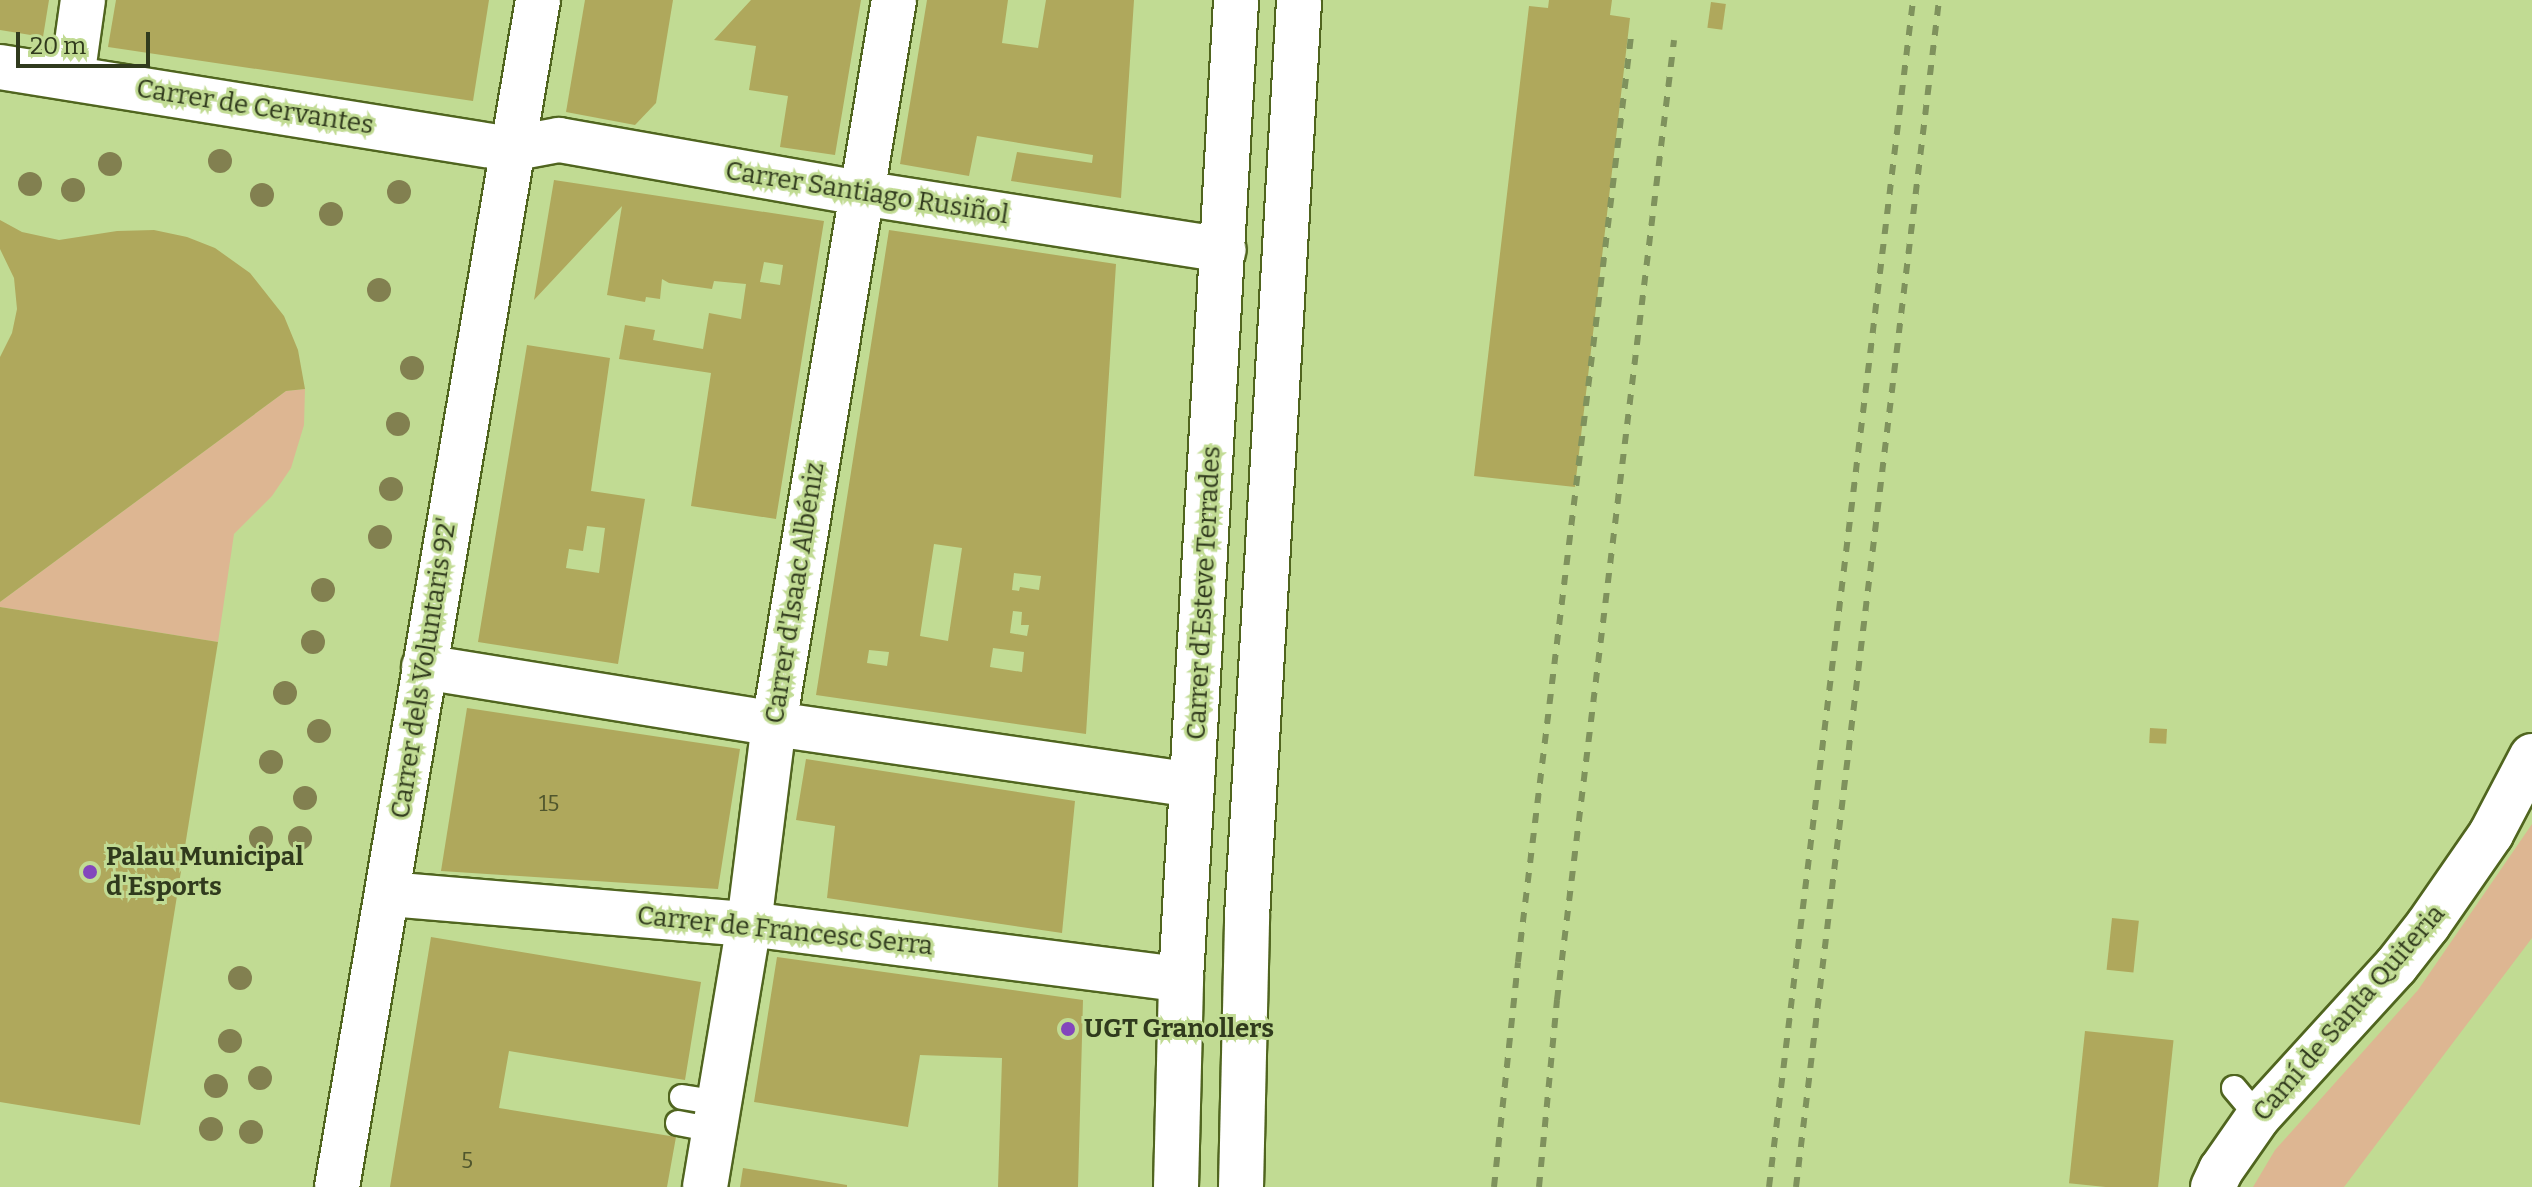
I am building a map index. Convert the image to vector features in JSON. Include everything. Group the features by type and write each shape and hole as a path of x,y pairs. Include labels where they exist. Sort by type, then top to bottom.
{"street":[{"path":"72,78 83,0"},
{"name":"Carrer dels Voluntaris 92'","path":"337,1187 510,149 538,0"},
{"name":"Carrer d'Isaac Albéniz","path":"705,1187 698,1113 749,924 774,724 894,0"},
{"name":"Carrer d'Esteve Terrades","path":"1176,1187 1181,979 1236,0"},
{"path":"1241,1187 1247,917 1299,0"},
{"name":"Carrer de Cervantes","path":"0,67 510,149"},
{"name":"Carrer Santiago Rusiñol","path":"510,149 559,140 861,193 1224,250"},
{"path":"424,667 774,724 1192,785"},
{"name":"Camí de Santa Quiteria","path":"2213,1187 2246,1102 2396,966 2491,834 2532,756"},
{"name":"Carrer de Francesc Serra","path":"388,894 749,924 1181,979"}],"shaded area":[{"path":"305,389 304,425 291,468 272,496 234,534 218,642 0,607 0,602 286,391"},
{"path":"2532,824 2532,938 2344,1187 2253,1187 2275,1150 2418,990"}],"building":[{"path":"0,0 49,0 43,37 0,30"},
{"path":"116,0 489,0 473,101 108,47"},
{"path":"585,0 673,0 656,103 635,125 566,112"},
{"path":"751,0 861,0 835,155 780,147 788,96 749,90 756,46 714,40"},
{"path":"927,0 1008,0 1002,43 1038,48 1046,0 1134,0 1121,198 1011,181 1017,152 1092,163 1093,155 977,136 969,176 900,164"},
{"path":"1549,0 1612,0 1610,15 1630,18 1575,487 1474,476 1529,6 1548,8"},
{"path":"1711,2 1726,4 1722,30 1707,28"},
{"path":"554,180 824,221 776,519 691,506 711,373 619,359 625,325 655,330 653,340 703,349 709,313 741,319 746,284 714,281 712,289 669,283 662,279 660,299 646,297 645,302 607,295 622,206 534,300","holes":["764,262 783,265 780,285 760,282"]},
{"path":"0,220 22,232 59,240 117,231 154,230 187,237 215,248 250,273 284,316 298,350 305,389 286,391 0,602 0,357 12,333 17,309 14,278 0,249"},
{"path":"889,230 1116,264 1086,734 816,695","holes":["934,544 962,548 948,641 920,636","1014,573 1041,576 1039,590 1020,587 1019,591 1012,590","1013,611 1022,612 1021,625 1029,625 1027,636 1010,633","993,648 1024,652 1022,672 990,667","869,650 889,652 887,666 867,663"]},
{"path":"527,345 610,358 591,491 645,499 618,664 478,642","holes":["587,526 605,528 599,573 566,568 569,549 583,551"]},
{"name":"Palau Municipal d'Esports","path":"0,607 218,642 140,1125 0,1102"},
{"path":"467,708 740,749 718,889 441,871"},
{"path":"2150,728 2167,729 2166,744 2149,743"},
{"path":"806,759 1075,801 1062,933 827,898 835,826 796,820"},
{"path":"2112,918 2139,921 2133,973 2107,970"},
{"path":"431,937 701,982 685,1080 509,1051 499,1108 676,1137 667,1187 390,1187"},
{"path":"777,957 1083,1000 1078,1187 998,1187 1002,1058 920,1055 908,1127 754,1102"},
{"path":"2085,1031 2174,1040 2158,1187 2069,1183"},
{"path":"743,1168 847,1185 847,1187 740,1187"}],"railway":[{"path":"1769,1187 1913,0"},
{"path":"1796,1187 1939,0"},
{"path":"1494,1187 1518,962 1631,37"},
{"path":"1539,1187 1557,1000 1674,40"}],"place":[{"name":"Palau Municipal d'Esports","path":"90,872"},
{"name":"UGT Granollers","path":"1068,1029"}]}
